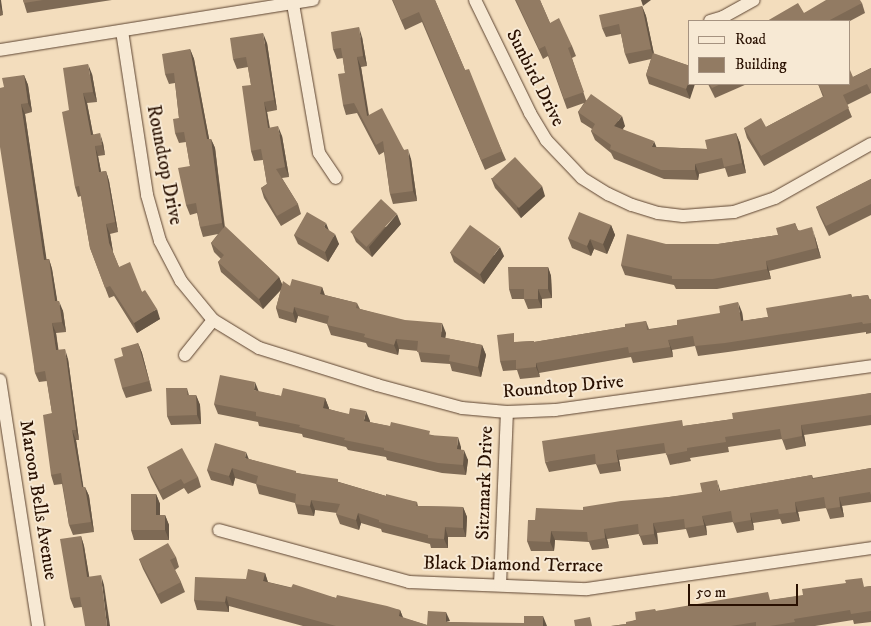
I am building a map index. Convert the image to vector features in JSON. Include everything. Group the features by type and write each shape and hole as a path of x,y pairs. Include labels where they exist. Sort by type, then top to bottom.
{"street":[{"path":"0,50 313,0"},
{"name":"Sunbird Drive","path":"475,0 530,113 546,140 582,178 632,206 658,213 683,216 734,212 774,198 871,144"},
{"path":"714,20 724,17 754,0"},
{"path":"294,4 319,153 336,178"},
{"name":"Roundtop Drive","path":"122,31 152,220 173,268 193,298 213,320 259,348 462,408 507,412 555,410 871,366"},
{"path":"185,355 213,320"},
{"name":"Maroon Bells Avenue","path":"0,380 6,454 38,626"},
{"name":"Sitzmark Drive","path":"500,585 507,412"},
{"name":"Black Diamond Terrace","path":"220,530 409,582 599,588 871,548"}],"building":[{"path":"23,0 43,0 24,3"},
{"path":"393,0 435,0 465,70 469,69 502,151 481,160 419,12 401,20"},
{"path":"516,0 540,0 550,23 559,18 572,46 568,48 584,92 564,99 545,46 539,49"},
{"path":"826,0 860,0 862,3 830,20 769,20 798,3 804,13"},
{"path":"642,6 651,49 625,54 619,24 602,28 599,15"},
{"path":"359,27 363,56 357,57 367,116 382,108 404,150 408,149 413,191 390,194 383,141 376,145 354,103 343,105 338,74 345,73 341,48 333,49 331,32"},
{"path":"263,33 274,100 264,102 268,128 278,126 285,167 276,169 298,204 277,216 261,188 267,184 261,149 251,151 242,86 251,85 246,57 233,59 230,38"},
{"path":"190,49 207,139 211,139 222,223 200,227 196,203 186,205 178,168 190,166 184,132 175,133 173,119 179,118 174,73 165,74 162,54"},
{"path":"653,53 688,65 688,84 686,89 646,75"},
{"path":"88,64 93,92 83,93 91,135 100,133 102,145 95,146 99,172 106,171 115,222 106,224 109,243 119,267 130,262 142,292 145,290 157,309 134,323 110,286 105,288 90,248 79,186 75,187 62,112 69,110 63,68"},
{"path":"871,68 871,92 867,84 843,95 849,108 761,156 744,128 761,118 766,127 824,96 818,85 851,85 851,72 853,77"},
{"path":"24,75 28,103 21,104 44,260 49,259 55,301 59,301 62,322 52,323 56,350 65,349 76,430 72,430 82,487 85,487 91,522 69,525 61,473 51,475 43,415 52,413 45,371 35,373 0,147 0,88 4,87 2,78"},
{"path":"591,94 622,116 614,126 654,141 652,147 707,149 705,140 736,133 742,163 724,167 722,158 695,164 695,170 661,170 610,149 611,145 591,131 595,124 578,112"},
{"path":"515,157 542,186 519,208 492,179"},
{"path":"871,179 871,204 826,226 816,207"},
{"path":"381,199 397,214 366,247 350,232"},
{"path":"307,212 326,223 324,227 335,234 325,252 294,235"},
{"path":"579,212 611,225 603,244 590,239 587,246 568,238"},
{"path":"795,223 798,231 812,227 817,248 766,261 767,269 713,279 672,279 672,276 621,265 627,234 666,244 718,244 778,235 776,228"},
{"path":"470,225 500,247 480,274 450,253"},
{"path":"225,226 279,277 259,299 218,262 224,255 211,243"},
{"path":"508,267 548,267 548,289 538,289 538,299 524,299 524,289 509,289"},
{"path":"292,279 322,287 320,294 357,303 356,308 405,320 442,323 441,337 482,345 478,367 449,361 450,355 417,352 418,341 396,339 394,345 364,337 365,334 327,325 329,316 294,307 293,313 276,308 283,281 290,286"},
{"path":"851,294 852,297 868,295 869,300 871,299 871,323 863,324 862,322 695,346 693,336 668,340 670,347 629,353 628,347 536,363 536,367 516,369 516,360 500,361 497,335 514,333 514,342 534,342 625,327 625,324 646,321 647,330 677,325 677,320 720,313 719,306 738,302 741,321 768,317 766,308"},
{"path":"138,343 149,381 122,388 114,359 123,356 121,348"},
{"path":"220,375 255,382 254,390 281,396 283,388 325,398 323,408 349,414 350,408 366,411 364,421 390,426 391,422 430,431 429,435 458,437 457,449 464,450 463,465 438,463 384,450 384,448 344,440 345,438 299,427 300,425 256,416 256,412 214,404"},
{"path":"166,388 187,388 187,395 196,395 197,415 167,416"},
{"path":"871,393 871,415 801,425 802,436 782,440 780,429 725,437 726,442 687,448 687,451 666,455 664,443 616,450 618,462 596,465 595,454 545,462 542,441 682,420 683,426 733,419 732,413"},
{"path":"215,443 246,452 245,458 296,471 296,473 338,479 338,482 386,496 386,494 417,502 416,506 463,507 463,528 445,527 444,539 428,538 428,535 379,522 379,520 358,513 356,520 336,514 340,504 311,500 310,506 295,504 296,494 256,484 258,476 232,468 229,476 207,470"},
{"path":"182,448 198,477 184,484 181,479 160,490 147,467"},
{"path":"871,468 871,495 870,492 839,497 840,507 826,509 824,497 795,502 796,512 779,514 778,509 750,513 751,520 733,523 731,511 702,516 704,525 685,528 684,519 653,523 654,534 639,536 638,524 604,529 605,538 588,541 587,532 551,531 550,542 527,541 528,520 535,520 536,508 583,510 583,507 621,501 702,492 700,483 717,480 719,491 812,475 812,479"},
{"path":"131,494 156,494 156,515 165,515 165,530 131,530"},
{"path":"81,536 87,577 101,575 107,626 85,626 80,597 70,598 60,539"},
{"path":"168,543 176,557 170,560 181,582 158,594 139,559"},
{"path":"248,569 265,573 263,581 291,588 293,584 336,598 337,595 387,606 400,610 399,616 427,625 428,611 446,612 446,622 524,623 524,616 543,616 543,626 336,626 226,596 225,602 194,600 195,577 246,579"},
{"path":"862,578 864,587 871,586 871,611 851,614 850,610 794,619 795,622 770,626 756,626 756,622 731,626 611,626 626,624 626,622 636,620 635,612 655,609 656,611 768,592 770,600 803,595 802,589 846,583 845,580"},
{"path":"590,617 592,626 575,626 574,620"}]}
